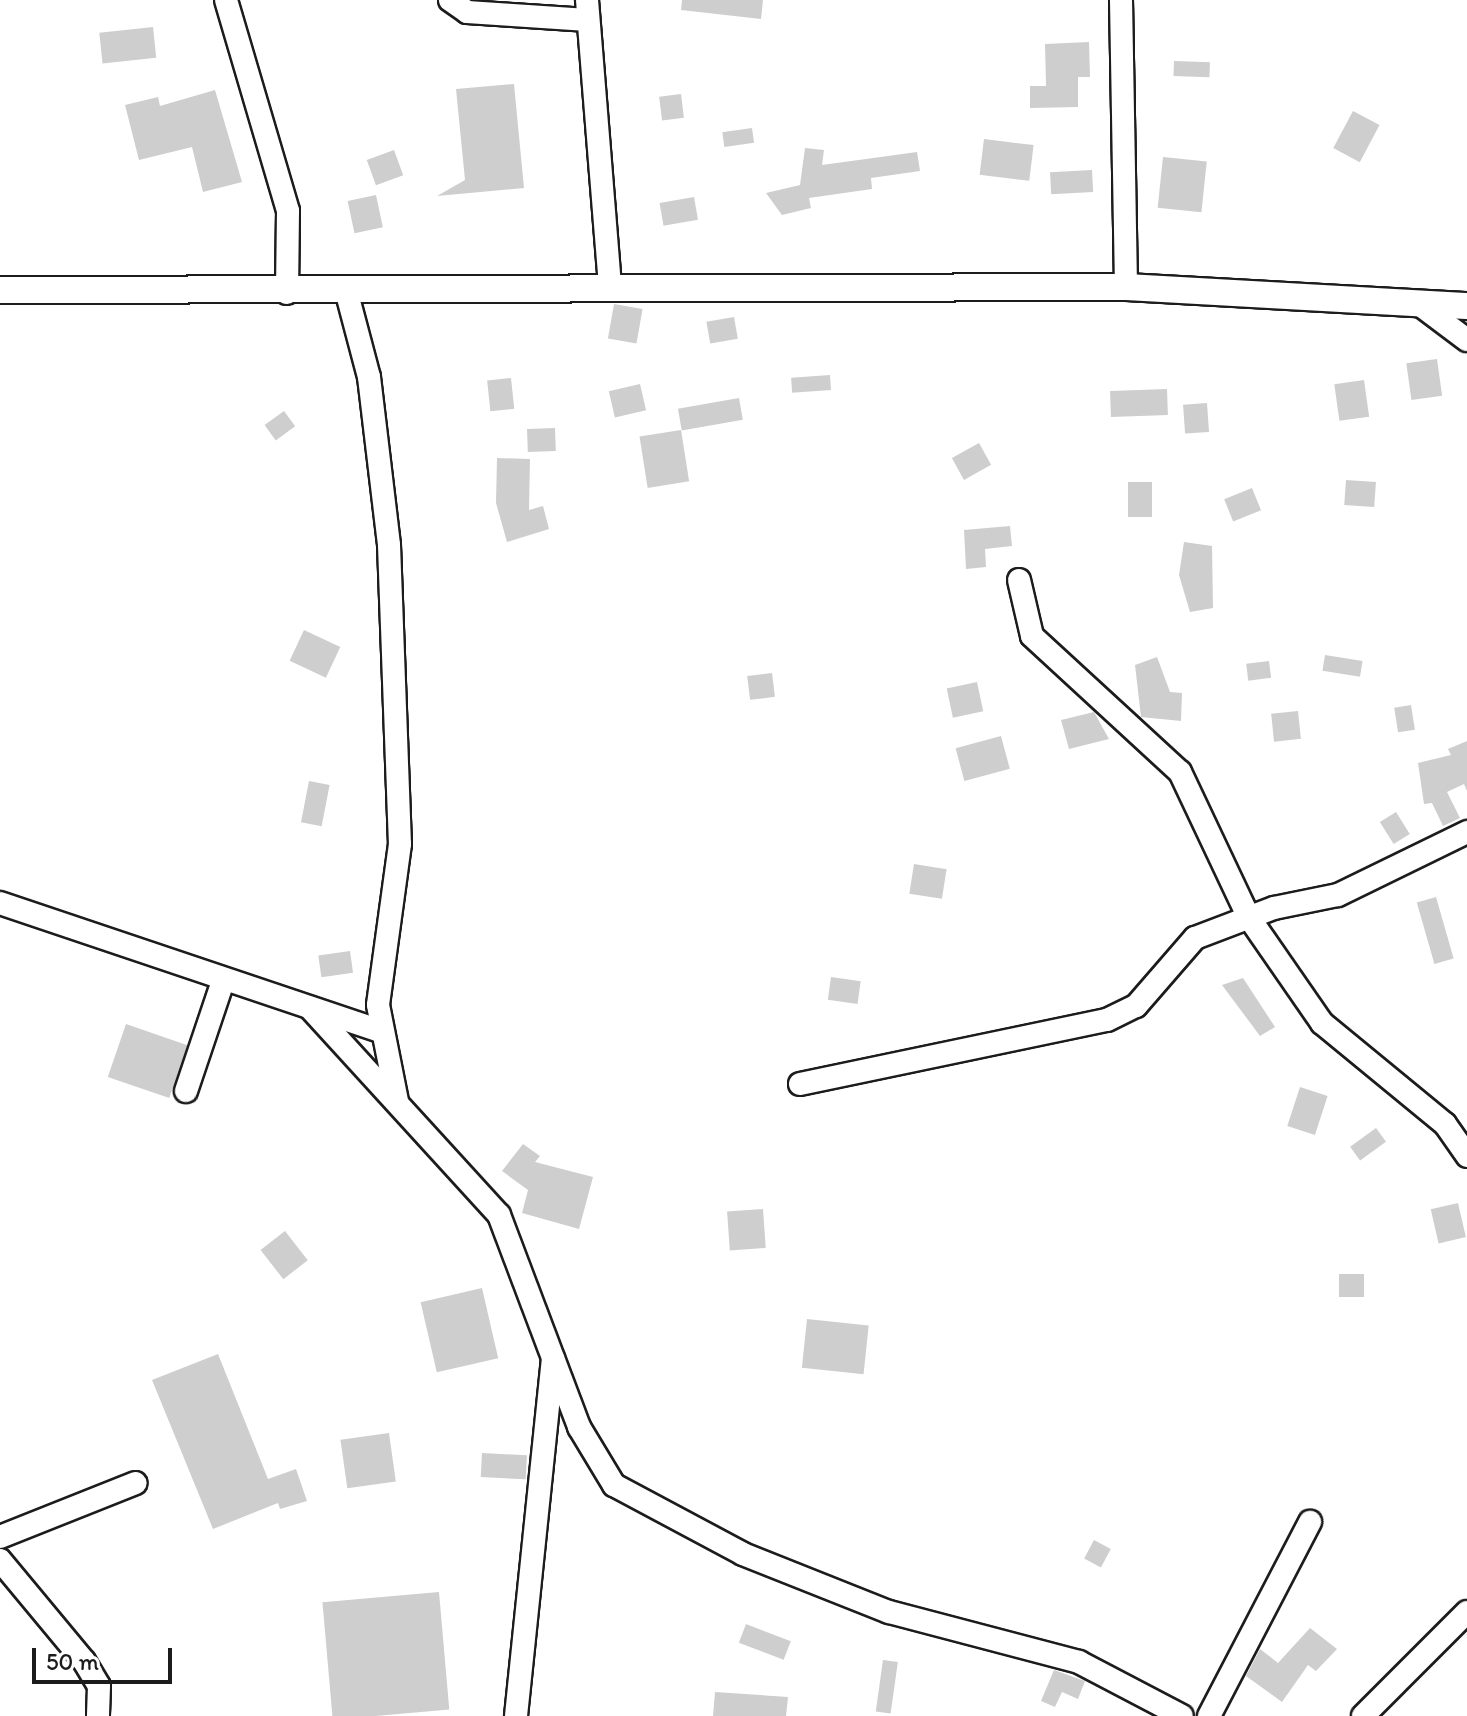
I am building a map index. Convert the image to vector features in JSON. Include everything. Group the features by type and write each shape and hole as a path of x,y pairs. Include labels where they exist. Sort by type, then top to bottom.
{"street":[{"path":"226,0 288,211 287,293"},
{"path":"450,0 467,12 587,10 610,288"},
{"path":"1121,0 1126,287"},
{"path":"0,290 287,293 610,288 1126,287 1467,306"},
{"path":"346,290 377,432 396,657 400,844 379,967 381,1031 400,1110"},
{"path":"1419,304 1467,340"},
{"path":"1019,580 1032,636 1180,772 1248,916 1322,1023 1445,1124 1467,1156"},
{"path":"800,1084 1107,1020 1136,1006 1195,938 1248,916 1338,895 1467,832"},
{"path":"0,903 223,981 381,1031"},
{"path":"186,1091 223,981"},
{"path":"310,1008 499,1215 602,1469 638,1503 889,1612 1079,1662 1182,1716"},
{"path":"516,1716 554,1354"},
{"path":"0,1537 136,1483"},
{"path":"1209,1716 1310,1522"},
{"path":"0,1560 84,1661 99,1686 98,1716"},
{"path":"1363,1716 1463,1628"}],"building":[{"path":"682,0 763,0 761,19 681,10"},
{"path":"153,27 156,58 103,63 99,33"},
{"path":"1089,42 1090,77 1078,77 1078,107 1030,108 1030,86 1046,86 1045,44"},
{"path":"1174,61 1210,62 1209,77 1173,76"},
{"path":"514,84 524,188 437,196 465,180 456,89"},
{"path":"215,90 242,182 203,192 192,147 139,160 125,105 158,97 160,106"},
{"path":"681,94 684,118 662,121 659,97"},
{"path":"1353,111 1379,125 1360,162 1333,148"},
{"path":"752,128 754,143 724,147 722,132"},
{"path":"984,139 1034,145 1029,181 980,175"},
{"path":"805,148 824,150 822,165 917,152 920,171 871,178 872,189 809,198 811,208 782,215 766,193 800,185"},
{"path":"394,150 403,175 376,185 367,160"},
{"path":"1163,157 1207,162 1201,212 1158,208"},
{"path":"1092,170 1093,192 1051,194 1050,172"},
{"path":"376,195 383,227 354,233 348,201"},
{"path":"694,197 698,220 664,226 660,203"},
{"path":"614,304 643,309 636,344 608,338"},
{"path":"734,317 738,339 710,344 706,322"},
{"path":"1437,359 1442,396 1411,400 1406,363"},
{"path":"830,375 831,390 792,393 791,378"},
{"path":"511,378 514,409 490,411 487,381"},
{"path":"1364,380 1369,417 1339,421 1334,384"},
{"path":"640,384 646,410 615,418 609,391"},
{"path":"1167,389 1168,415 1111,417 1110,391"},
{"path":"739,398 743,420 682,430 678,409"},
{"path":"1207,403 1209,432 1185,434 1183,405"},
{"path":"284,411 295,426 276,440 265,425"},
{"path":"555,428 556,451 528,452 527,429"},
{"path":"681,430 689,481 648,488 640,437"},
{"path":"979,443 991,465 964,480 952,458"},
{"path":"497,458 530,459 529,510 543,506 549,529 507,542 496,503"},
{"path":"1346,480 1376,482 1374,507 1344,505"},
{"path":"1128,482 1152,482 1152,517 1128,517"},
{"path":"1252,488 1261,510 1233,521 1224,499"},
{"path":"1010,526 1012,546 985,549 986,567 966,569 964,530"},
{"path":"1184,542 1212,546 1213,608 1190,612 1179,575"},
{"path":"304,630 340,647 326,678 290,661"},
{"path":"1325,655 1363,661 1360,677 1322,671"},
{"path":"1157,657 1170,692 1182,693 1181,721 1141,717 1135,665"},
{"path":"1269,661 1271,678 1248,681 1246,664"},
{"path":"772,673 775,697 750,700 747,676"},
{"path":"977,682 983,711 953,718 947,688"},
{"path":"1411,705 1415,730 1398,732 1394,708"},
{"path":"1298,711 1301,739 1274,742 1271,714"},
{"path":"1094,712 1109,739 1069,749 1061,720"},
{"path":"1001,736 1010,769 964,781 956,748"},
{"path":"1467,741 1467,791 1464,784 1447,792 1460,818 1443,826 1432,803 1424,804 1418,763 1451,755 1448,749"},
{"path":"309,781 330,785 322,826 301,822"},
{"path":"1396,812 1410,834 1394,844 1380,822"},
{"path":"914,864 947,869 942,899 909,894"},
{"path":"1436,897 1454,959 1434,964 1417,903"},
{"path":"350,951 353,973 321,977 318,955"},
{"path":"831,977 861,981 858,1004 828,1000"},
{"path":"1243,978 1275,1027 1260,1036 1222,985"},
{"path":"126,1024 187,1045 169,1098 108,1077"},
{"path":"1300,1087 1328,1096 1315,1135 1287,1126"},
{"path":"1376,1128 1386,1142 1360,1161 1350,1147"},
{"path":"523,1144 540,1156 535,1162 593,1177 579,1229 522,1213 528,1190 502,1171"},
{"path":"1458,1203 1466,1237 1439,1243 1431,1209"},
{"path":"763,1209 766,1248 730,1250 727,1212"},
{"path":"285,1231 308,1260 283,1279 261,1250"},
{"path":"1339,1274 1364,1274 1364,1297 1339,1297"},
{"path":"482,1288 498,1358 437,1372 421,1302"},
{"path":"807,1319 869,1325 864,1374 802,1368"},
{"path":"218,1354 268,1479 296,1469 307,1501 280,1509 278,1503 213,1529 152,1380"},
{"path":"389,1433 396,1482 347,1488 340,1440"},
{"path":"482,1453 527,1455 526,1479 481,1477"},
{"path":"1094,1540 1111,1549 1101,1567 1084,1559"},
{"path":"439,1592 449,1710 332,1716 322,1602"},
{"path":"746,1624 791,1641 784,1660 739,1643"},
{"path":"1310,1628 1337,1649 1316,1671 1308,1665 1282,1702 1246,1676 1260,1649 1278,1663"},
{"path":"883,1660 898,1662 891,1714 876,1711"},
{"path":"1054,1670 1085,1681 1078,1699 1062,1692 1055,1707 1041,1701"},
{"path":"715,1692 788,1697 786,1716 713,1716"}]}
